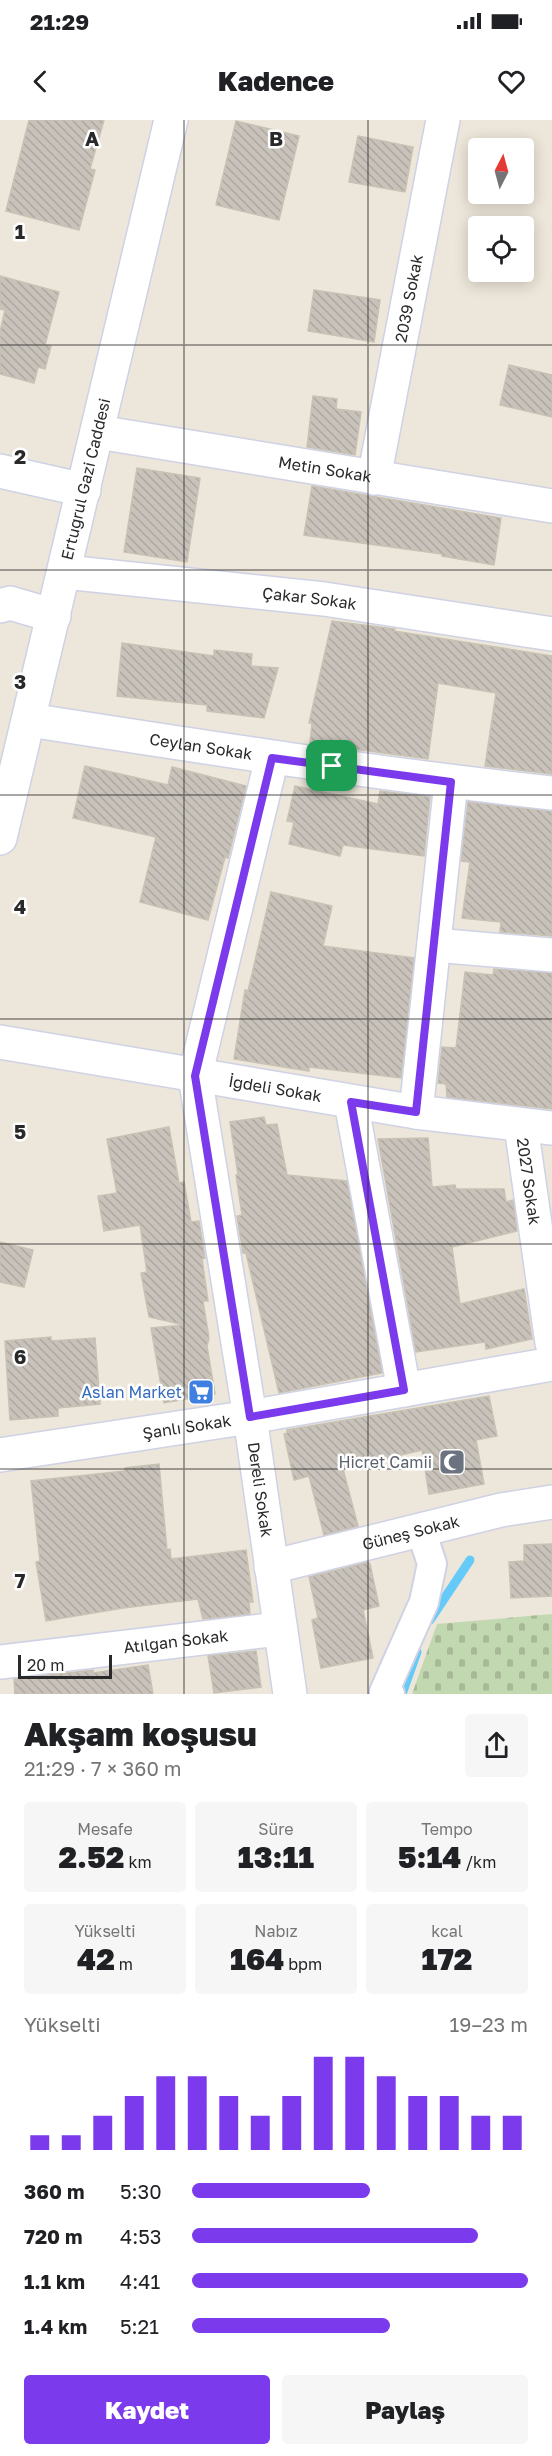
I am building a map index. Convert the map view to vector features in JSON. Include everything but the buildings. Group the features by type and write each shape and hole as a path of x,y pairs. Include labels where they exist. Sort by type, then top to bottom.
{"street":[{"name":"Ertuğrul Gazi Caddesi","path":"0,838 171,120"},
{"name":"2039 Sokak","path":"374,478 443,120"},
{"name":"Metin Sokak","path":"98,432 374,478 552,504"},
{"path":"0,471 84,490"},
{"name":"Çakar Sokak","path":"65,572 324,599 552,633"},
{"path":"0,606 10,603 54,616"},
{"name":"Ceylan Sokak","path":"29,720 272,758 552,793"},
{"name":"Dereli Sokak","path":"272,758 195,1076 250,1417 290,1694"},
{"path":"416,1112 451,782"},
{"path":"434,945 552,955"},
{"name":"İğdeli Sokak","path":"0,1042 351,1102 536,1127"},
{"path":"351,1102 404,1390"},
{"name":"2027 Sokak","path":"536,1127 552,1343"},
{"name":"Şanlı Sokak","path":"0,1455 250,1417 552,1364"},
{"name":"Güneş Sokak","path":"271,1567 501,1510 552,1502"},
{"path":"386,1693 424,1602 432,1564 421,1530"},
{"name":"Atılgan Sokak","path":"0,1662 279,1629"}],"green space":[{"path":"552,1614 552,1694 412,1694 437,1624"}],"waterway":[{"path":"430,1620 470,1560"},
{"path":"402,1694 417,1652"}],"place":[{"name":"Aslan Market","path":"201,1392"},
{"name":"Hicret Camii","path":"452,1462"}],"route":[{"path":"272,758 332,766 451,782 416,1112 351,1102 404,1390 250,1417 195,1076 272,758"}]}
